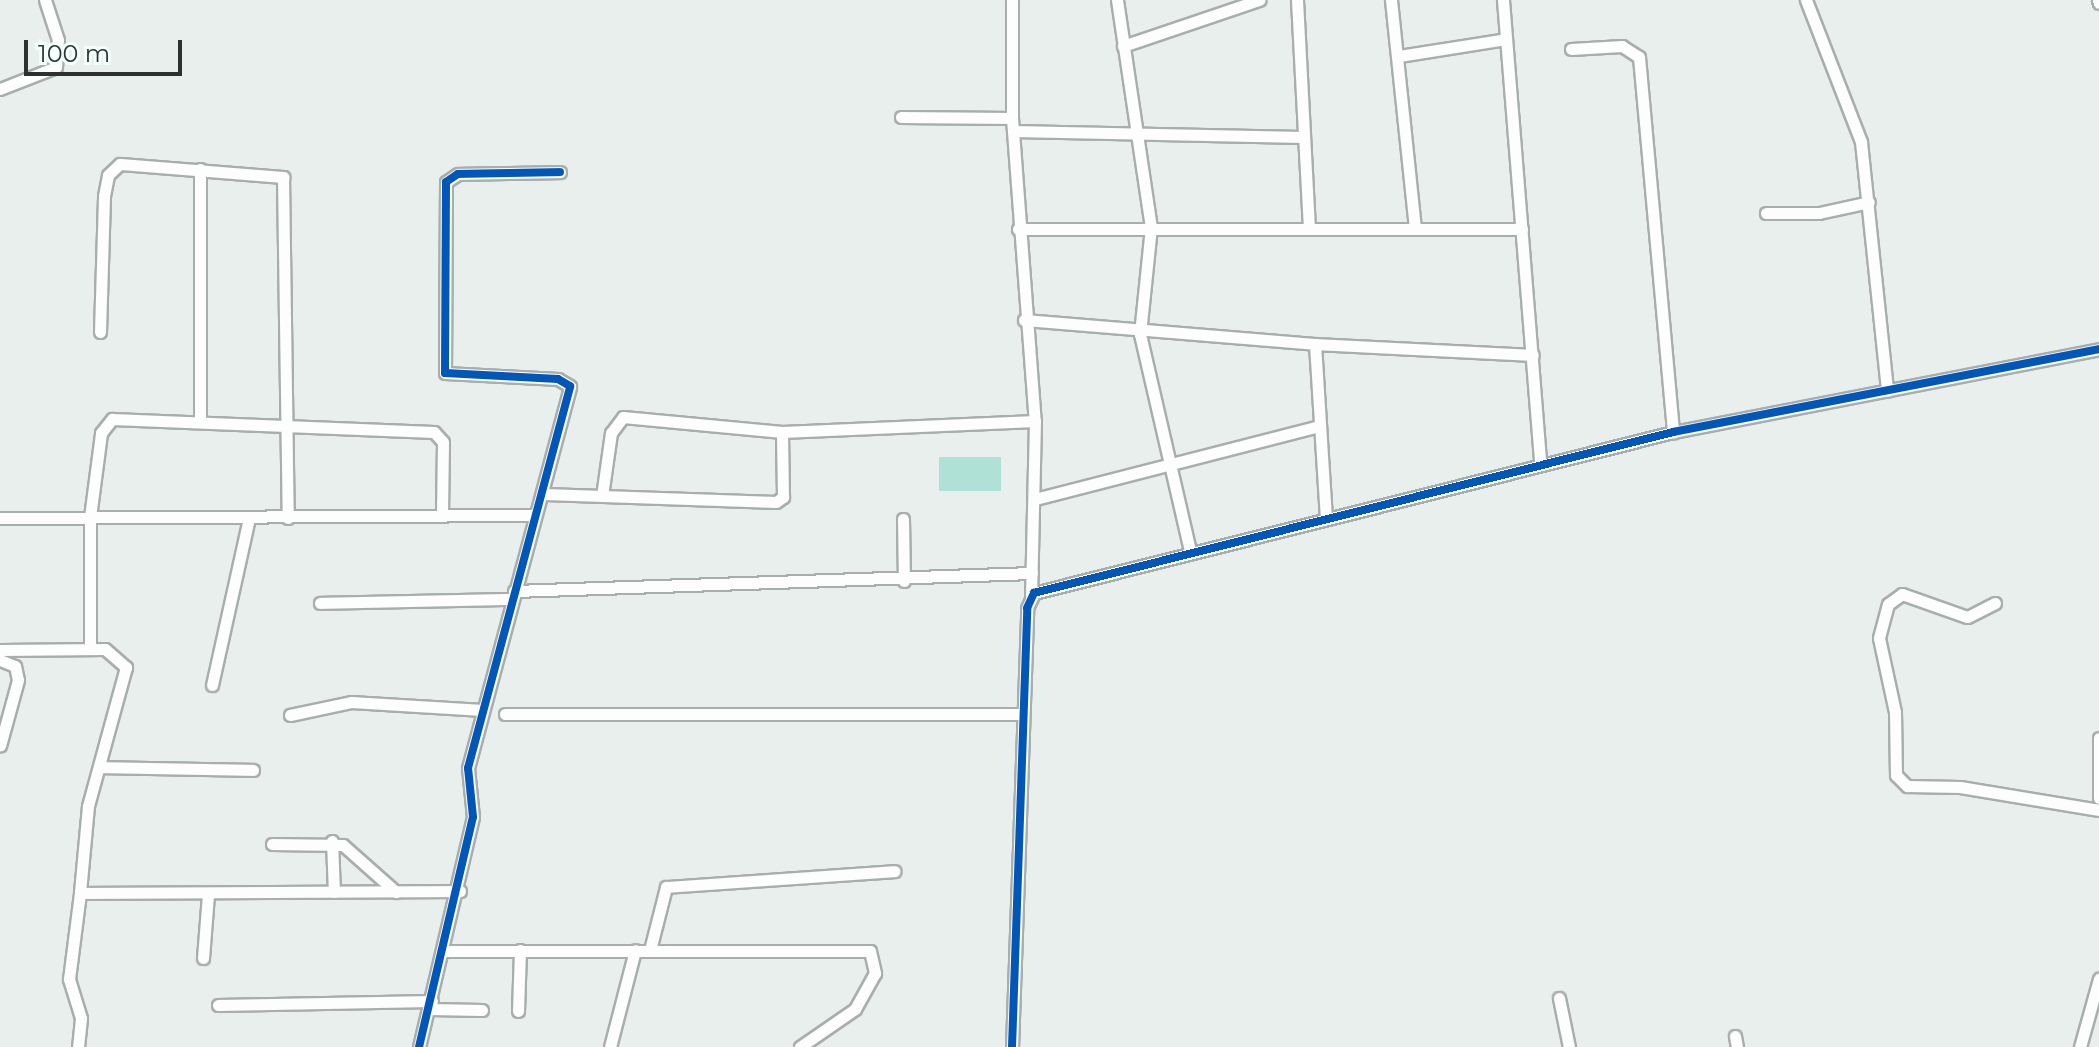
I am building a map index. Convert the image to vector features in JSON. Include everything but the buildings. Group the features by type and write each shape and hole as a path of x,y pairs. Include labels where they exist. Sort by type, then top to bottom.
{"street":[{"path":"0,89 56,67 58,40 45,0"},
{"path":"1011,0 1012,125 1024,320 1035,421 1035,499 1022,714 1012,1047"},
{"path":"1117,0 1151,227 1140,334 1190,551"},
{"path":"1123,46 1259,0"},
{"path":"1297,0 1309,228"},
{"path":"1391,0 1415,228"},
{"path":"1503,0 1540,463"},
{"path":"1806,0 1855,113 1869,202 1887,391"},
{"path":"1399,56 1506,39"},
{"path":"1571,49 1622,46 1639,57 1673,432"},
{"path":"901,117 1136,135 1303,137"},
{"path":"100,332 108,175 120,164 276,174 286,182 288,518"},
{"path":"200,169 200,418"},
{"path":"419,1047 460,891 474,810 467,774 535,515 545,494 567,380 445,373 446,182 458,174 560,172"},
{"path":"1766,213 1819,213 1869,202"},
{"path":"1018,229 1522,229"},
{"path":"1024,320 1140,334 1533,355"},
{"path":"1315,344 1326,518"},
{"path":"1031,597 1190,551 1673,432 2099,349"},
{"path":"602,496 611,433 623,417 782,432 1035,421"},
{"path":"90,649 90,517 107,421 200,418 434,432 443,442 442,516"},
{"path":"1035,499 1170,459 1320,426"},
{"path":"545,494 776,502 783,497 782,432"},
{"path":"0,518 535,515"},
{"path":"212,685 249,518"},
{"path":"903,519 904,581"},
{"path":"320,603 904,581 1032,573"},
{"path":"1995,603 1967,617 1902,594 1888,604 1879,638 1895,712 1896,775 1907,786 1960,787 2099,810"},
{"path":"0,650 114,651 126,667 88,806 69,979 81,1018 78,1047"},
{"path":"0,660 15,666 18,680 0,746"},
{"path":"290,715 351,702 483,710"},
{"path":"505,714 1022,714"},
{"path":"2099,738 2099,798"},
{"path":"100,767 253,770"},
{"path":"272,844 332,841 396,892"},
{"path":"332,841 334,892"},
{"path":"650,950 666,887 894,871"},
{"path":"80,893 208,895 460,891"},
{"path":"203,958 208,895"},
{"path":"518,1011 520,950"},
{"path":"610,1047 635,950"},
{"path":"446,951 870,951 875,973 855,1009 800,1047"},
{"path":"2080,1047 2099,979"},
{"path":"1559,998 1569,1047"},
{"path":"218,1005 431,1005 482,1010"}],"green space":[{"path":"939,457 1001,457 1001,491 939,491"}],"cycle path":[{"path":"419,1047 473,817 468,768 570,386 558,379 445,373 446,182 458,174 560,172"},
{"path":"1012,1047 1027,608 1034,593 1673,432 2099,349"}]}
